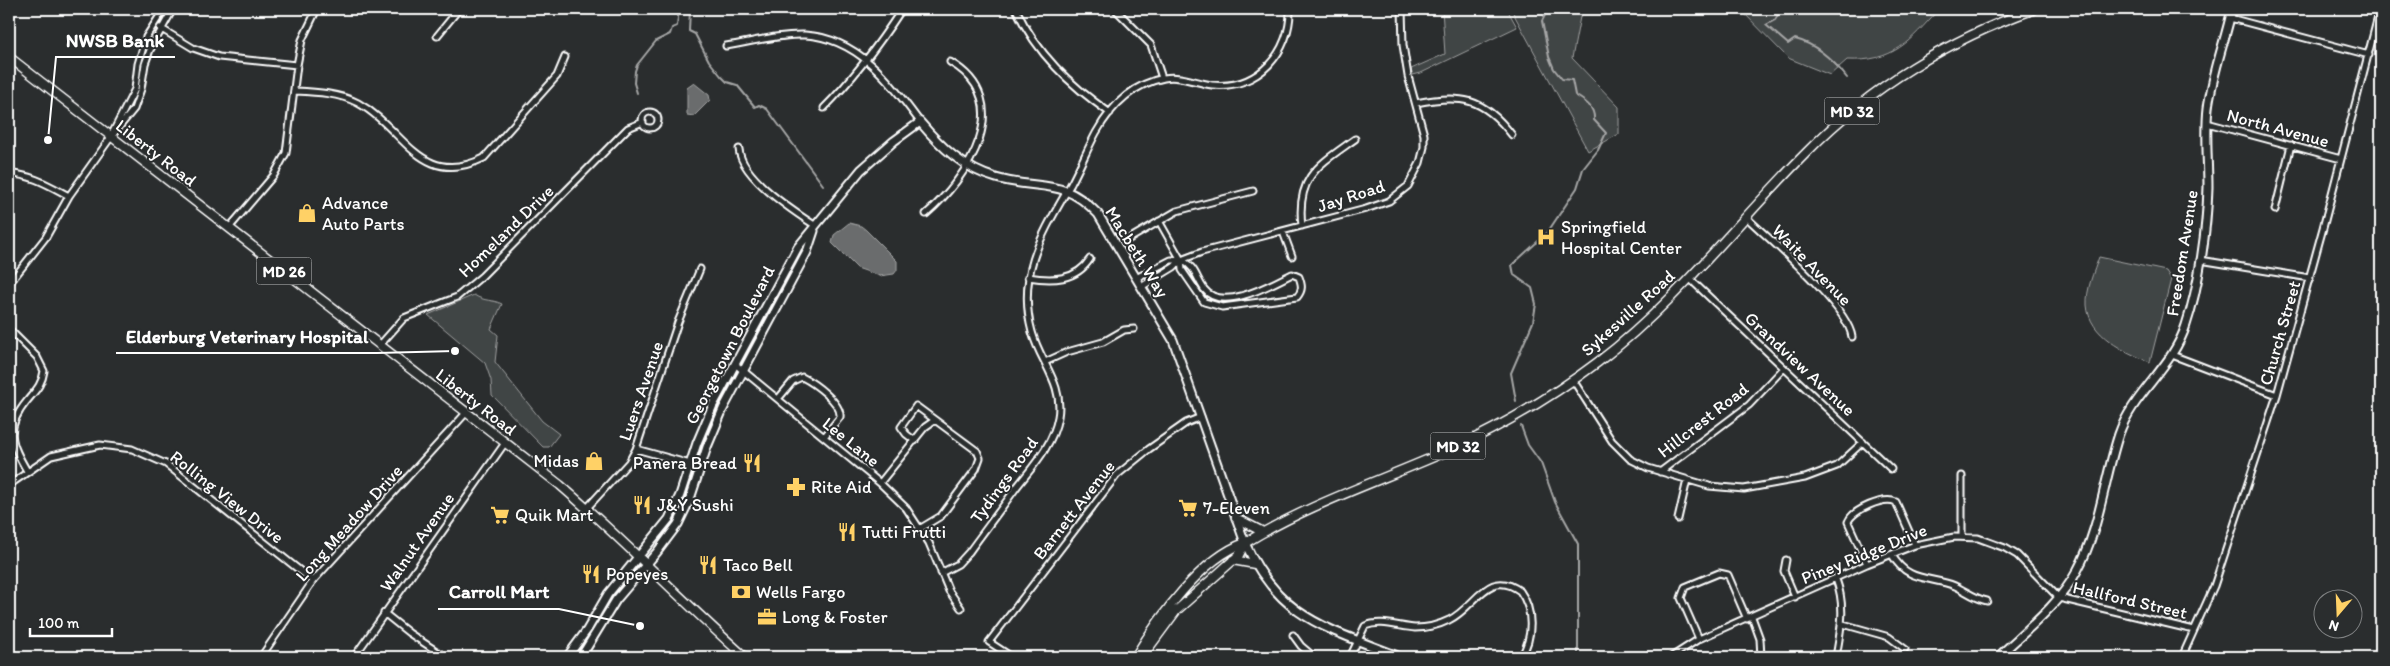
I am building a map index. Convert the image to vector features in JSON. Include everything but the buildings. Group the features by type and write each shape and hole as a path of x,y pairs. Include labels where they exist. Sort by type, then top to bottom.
{"main road":[{"name":"Sykesville Road","path":"1135,657 1160,618 1186,588 1233,547 1245,543 1319,504 1473,439 1520,414 1573,380 1633,334 1689,278 1821,137 1880,89 1948,47 2035,9"},
{"name":"Liberty Road","path":"9,57 587,508 648,563 712,628 745,657"},
{"path":"1236,518 1263,532"},
{"name":"Sykesville Road","path":"1142,657 1179,607 1239,555 1245,543"},
{"path":"1233,560 1255,564"}],"street":[{"path":"111,137 134,89 138,64 146,37 164,9"},
{"path":"9,284 46,237 69,196 111,137 134,110 142,90 145,64 160,28 172,9"},
{"path":"229,228 281,164 286,154 297,66 306,30 317,9"},
{"path":"437,36 459,9"},
{"path":"824,108 844,87 902,9"},
{"path":"1016,9 1038,47 1054,67 1073,86 1110,113"},
{"path":"1115,9 1151,45 1162,78"},
{"name":"Tydings Road","path":"941,573 958,564 966,555 1051,438 1058,415 1058,395 1038,349 1030,321 1027,306 1028,276 1039,241 1096,133 1110,113 1134,89 1162,78 1176,77 1224,85 1252,78 1267,68 1283,47 1288,34 1290,9"},
{"name":"Jay Road","path":"1136,278 1171,260 1181,260 1202,252 1283,232 1389,201 1408,186 1420,163 1424,147 1424,136 1403,45 1402,9"},
{"name":"Freedom Avenue","path":"1998,657 2059,598 2078,571 2086,551 2114,451 2125,420 2138,399 2172,354 2187,324 2200,260 2208,188 2207,123 2209,106 2232,9"},
{"name":"Church Street","path":"2182,657 2214,586 2277,395 2310,278 2380,9"},
{"path":"2230,18 2369,55"},
{"path":"160,28 193,48 219,57 297,66"},
{"name":"Macbeth Way","path":"726,46 806,35 834,42 866,59 898,92 920,122 952,156 996,178 1067,190 1088,204 1098,214 1172,340 1245,543 1255,564 1273,590 1292,608 1323,627 1400,657"},
{"path":"295,91 321,93 357,102 378,116 429,162 447,167 460,166 471,164 484,158 556,76 565,57"},
{"path":"926,214 946,195 967,165 982,134 982,105 965,71 950,62"},
{"path":"1416,103 1442,98 1465,99 1492,112 1512,135"},
{"name":"Homeland Drive","path":"380,345 404,318 457,297 482,276 628,128 643,122"},
{"name":"Georgetown Boulevard","path":"567,657 587,630 608,594 662,529 675,508 705,424 798,246 861,170 894,141 920,122"},
{"name":"North Avenue","path":"2207,123 2341,159"},
{"path":"1302,226 1300,206 1306,183 1324,160 1356,139"},
{"path":"2274,210 2291,145"},
{"path":"739,149 743,162 760,181 793,211 816,226"},
{"path":"9,174 24,175 36,179 69,196"},
{"path":"1128,239 1177,211 1253,191"},
{"name":"Waite Avenue","path":"1746,217 1825,295 1849,324 1852,337"},
{"path":"1159,221 1181,260 1182,270 1200,299 1214,306 1297,297 1301,292 1302,284 1299,277 1292,274 1254,293 1218,298 1210,295 1204,289 1191,265 1181,260"},
{"name":"Georgetown Boulevard","path":"580,657 616,600 678,524 690,499 714,428 742,370 807,252 816,226"},
{"path":"1283,232 1292,256"},
{"path":"1028,276 1061,280 1081,269 1090,259"},
{"name":"Jay Road","path":"1142,287 1174,268 1181,260"},
{"path":"2200,260 2310,278"},
{"name":"Luers Avenue","path":"587,508 629,462 636,449 678,322 700,269"},
{"name":"Grandview Avenue","path":"1689,278 1891,469"},
{"path":"9,329 37,357 44,371 39,388 20,411 13,429 12,441 27,471"},
{"path":"1045,362 1067,352 1091,347 1124,330 1134,329"},
{"path":"2172,354 2277,395"},
{"name":"Lee Lane","path":"735,364 880,484 906,508 921,528 941,573 961,608"},
{"name":"Hillcrest Road","path":"1660,472 1749,405 1784,368"},
{"path":"778,399 793,381 802,377 835,402 840,407 840,417 824,437"},
{"path":"1573,380 1618,448 1634,462 1660,472 1709,486 1733,489 1767,486 1805,478 1829,470 1842,462 1863,442"},
{"path":"915,441 901,427 916,406 977,451 980,462 941,516 921,528"},
{"name":"Long Meadow Drive","path":"261,657 313,581 466,413"},
{"name":"Barnett Avenue","path":"1012,657 989,642 1117,475 1149,449 1186,423 1200,417"},
{"path":"880,484 926,427 935,420"},
{"name":"Walnut Avenue","path":"354,657 505,443"},
{"name":"Rolling View Drive","path":"9,485 51,456 84,448 114,446 140,452 166,464 313,581"},
{"path":"636,449 700,467"},
{"path":"1962,476 1962,537"},
{"path":"1678,519 1687,480"},
{"path":"1867,564 1848,522 1854,513 1869,506 1889,499 1896,502 1915,544"},
{"name":"Piney Ridge Drive","path":"1671,657 1699,639 1750,618 1867,564 1915,544 1938,538 1978,538 1994,542 2017,555 2059,598"},
{"path":"1892,555 1900,566 1916,577 1947,583 1980,600 1987,601"},
{"path":"1786,560 1784,571 1795,597"},
{"path":"1699,639 1681,598 1685,587 1720,573 1725,574 1728,575 1760,639 1761,657"},
{"path":"1836,579 1842,602 1842,624 1836,657"},
{"path":"1350,657 1361,630 1371,623 1416,628 1441,624 1459,615 1490,586 1503,583 1520,592 1527,607 1530,620 1530,640 1521,657"},
{"name":"Hallford Street","path":"2059,598 2194,630"},
{"path":"384,613 410,634 444,656"},
{"path":"1842,624 1889,637 1905,648"},
{"path":"1293,635 1301,646 1314,657"}],"shaded area":[{"path":"1442,9 1507,9 1517,27 1421,73 1413,75 1411,69 1445,54"},
{"path":"1511,9 1585,9 1580,17 1572,58 1619,107 1619,134 1588,151"},
{"path":"1740,9 1939,9 1919,31 1899,48 1877,58 1847,60 1830,75 1788,58"},
{"path":"694,83 709,95 710,100 694,116 687,115 687,88"},
{"path":"849,223 861,226 897,261 897,270 894,274 880,276 857,268 832,243 834,235"},
{"path":"2099,257 2166,271 2171,279 2150,362 2120,348 2110,341 2094,326 2089,316 2087,305 2088,293"},
{"path":"474,295 502,304 491,329 498,335 495,362 542,421 559,434 549,447 543,447 492,395 491,380 485,363 428,315"}],"waterway":[{"path":"637,93 634,83 637,65 656,41 670,34 672,28 677,26 679,9"},
{"path":"690,9 689,31 695,34 709,61 727,82 737,85 755,107 759,105 767,109 823,185"},
{"path":"1516,401 1511,373 1533,322 1536,304 1532,288 1514,275 1512,265 1547,233 1577,188 1583,169 1598,150 1606,133 1594,120 1594,115 1589,105 1575,95 1572,80 1562,79 1554,69 1549,57 1542,21 1548,9"},
{"path":"1777,9 1779,13 1775,20 1766,25 1788,44 1795,39 1817,49 1836,65 1847,78"},
{"path":"1521,426 1528,445 1541,463 1555,502 1578,544 1578,657"}],"place":[{"name":"NWSB Bank","path":"48,140"},
{"name":"Advance Auto Parts","path":"307,213"},
{"name":"Springfield Hospital Center","path":"1546,237"},
{"name":"Elderburg Veterinary Hospital","path":"455,351"},
{"name":"Midas","path":"594,461"},
{"name":"Panera Bread","path":"752,463"},
{"name":"Rite Aid","path":"796,487"},
{"name":"J&Y Sushi","path":"642,505"},
{"name":"7-Eleven","path":"1188,508"},
{"name":"Quik Mart","path":"500,515"},
{"name":"Tutti Frutti","path":"847,532"},
{"name":"Taco Bell","path":"708,565"},
{"name":"Popeyes","path":"591,574"},
{"name":"Wells Fargo","path":"741,592"},
{"name":"Long & Foster","path":"767,617"},
{"name":"Carroll Mart","path":"640,626"}]}
